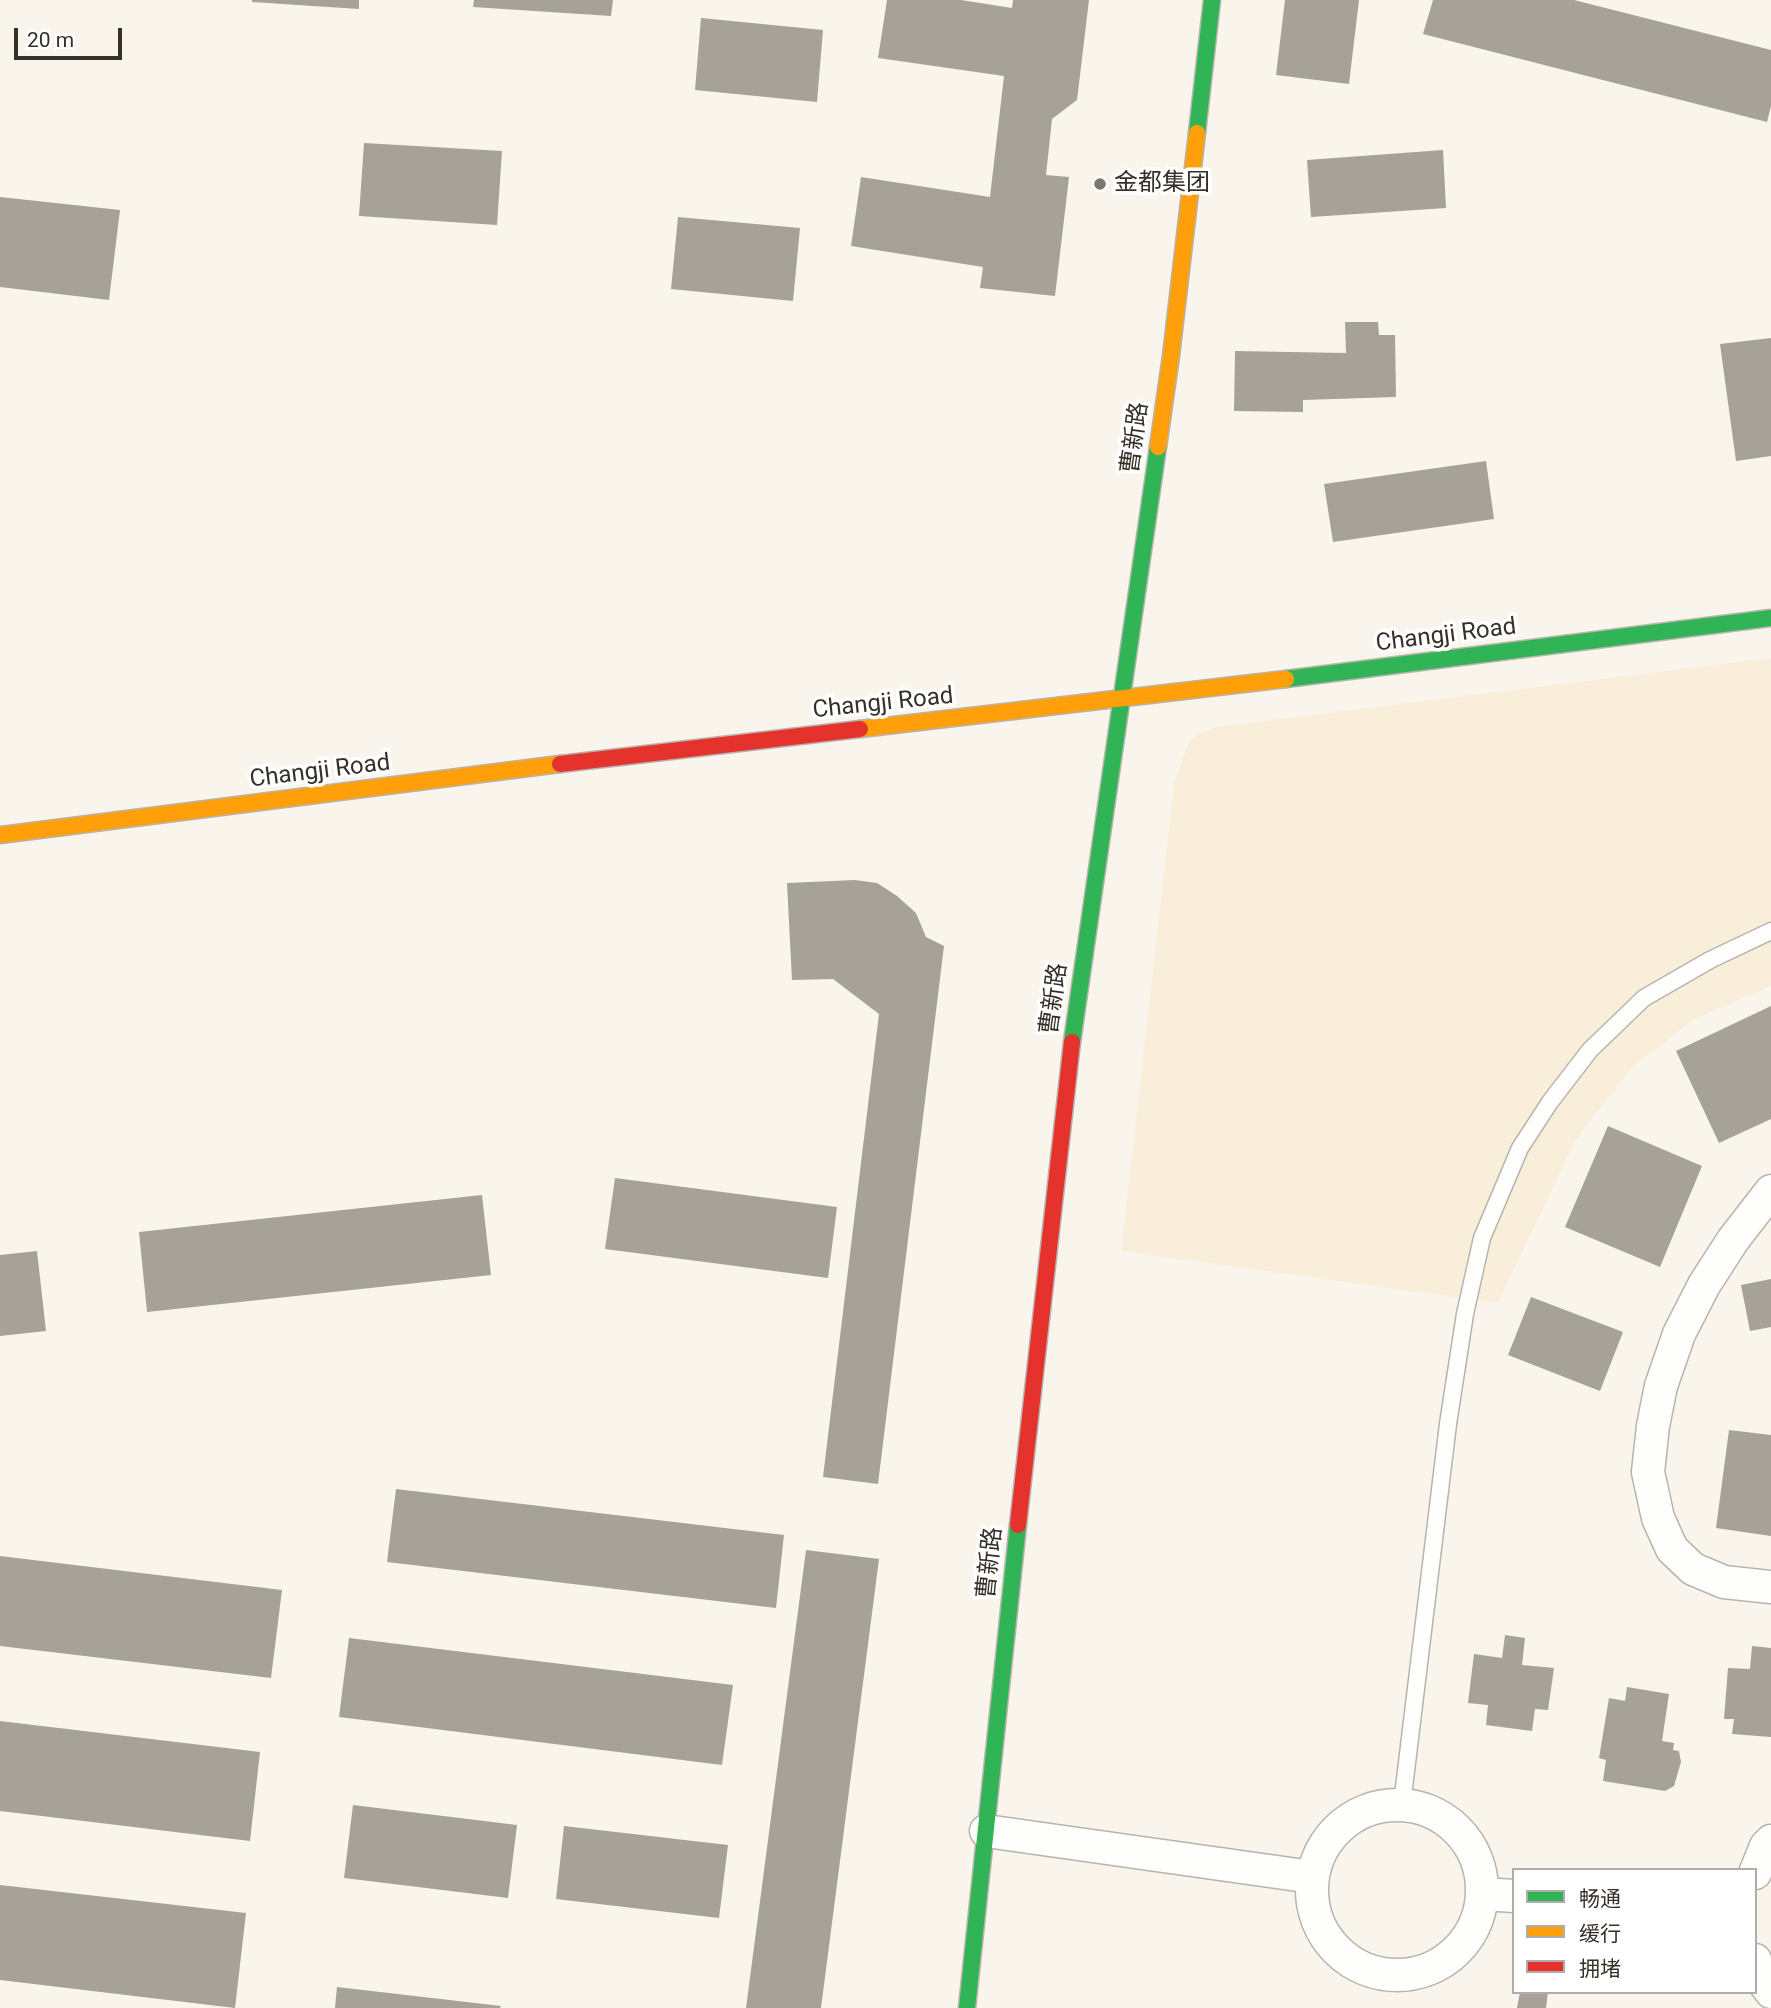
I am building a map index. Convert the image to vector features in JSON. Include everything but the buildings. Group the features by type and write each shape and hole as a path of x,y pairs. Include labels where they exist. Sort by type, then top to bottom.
{"street":[{"name":"曹新路","path":"967,2008 1028,1426 1073,1032 1171,356 1212,0"},
{"name":"Changji Road","path":"0,835 624,756 1121,700 1771,618"},
{"path":"1771,1191 1733,1240 1704,1284 1679,1334 1661,1386 1648,1472 1658,1518 1672,1549 1693,1569 1724,1582 1771,1587"},
{"path":"1402,1804 1435,1812 1462,1832 1499,1895 1473,1932 1446,1961 1409,1975 1369,1971 1336,1951 1315,1917 1312,1877 1322,1847 1342,1823 1371,1808 1402,1804"},
{"path":"986,1831 1312,1877"},
{"path":"1757,1868 1766,1846 1771,1841"},
{"path":"1757,1965 1771,1992"}],"lane":[{"path":"1402,1804 1448,1424 1465,1314 1482,1238 1520,1148 1550,1102 1590,1050 1644,998 1710,960 1771,931"}],"shaded area":[{"path":"1771,658 1771,986 1694,1019 1632,1068 1576,1139 1498,1303 1121,1251 1174,783 1190,739 1215,727"}],"traffic: fast":[{"path":"1197,133 1212,0"},
{"path":"1072,1042 1158,447"},
{"path":"1286,679 1771,618"},
{"path":"967,2008 1018,1525"}],"traffic: slow":[{"path":"1158,447 1197,133"},
{"path":"860,729 1286,679"},
{"path":"0,835 560,764"}],"traffic: jam":[{"path":"560,764 860,729"},
{"path":"1018,1525 1072,1042"}],"place":[{"name":"金都集团","path":"1100,184"}]}
